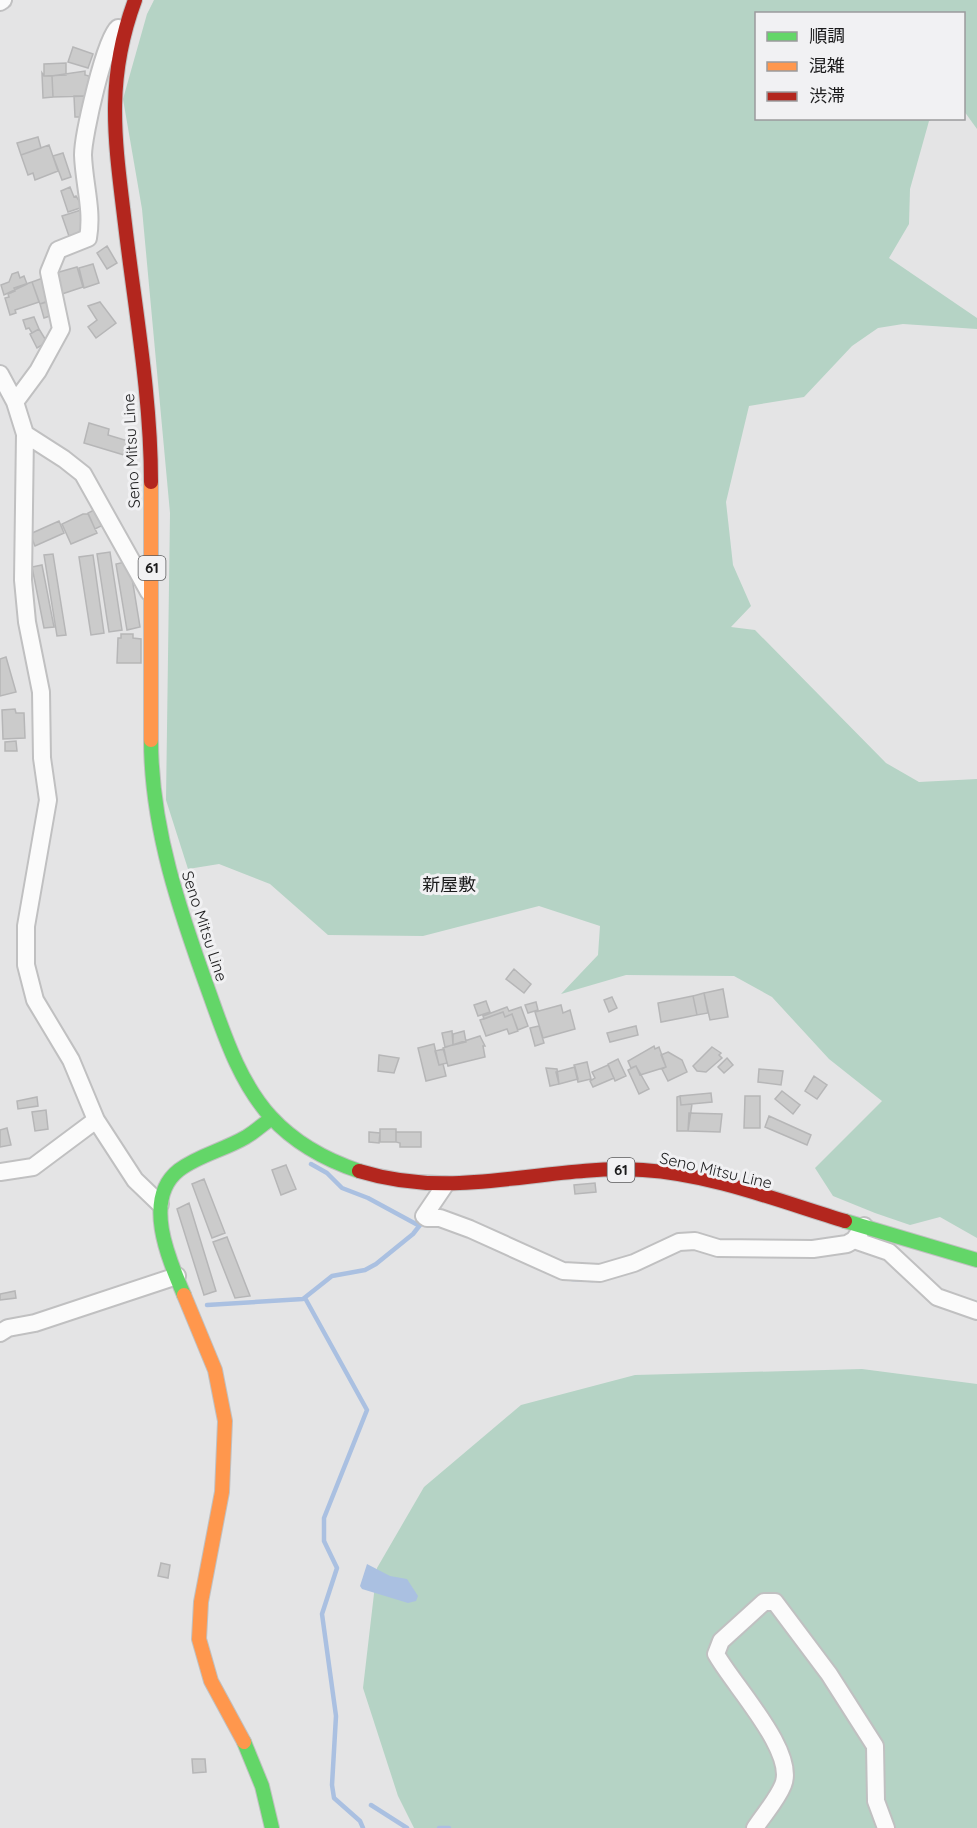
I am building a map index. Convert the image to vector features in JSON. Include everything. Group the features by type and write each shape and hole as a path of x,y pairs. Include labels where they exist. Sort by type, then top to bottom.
{"main road":[{"name":"Seno Mitsu Line","path":"135,0 125,23 112,86 113,127 146,405 151,476 153,598 151,746 157,822 196,958 228,1044 258,1099 272,1118 323,1156 351,1169 403,1181 445,1185 597,1170 670,1173 740,1190 859,1233 977,1260"},
{"path":"272,1118 246,1136 187,1165 168,1181 160,1204 166,1245 215,1369 227,1422 228,1467 202,1601 199,1639 211,1682 246,1748 268,1809 272,1828"}],"street":[{"path":"15,402 38,371 61,328 49,272 58,250 88,238 92,218 87,197 83,153 101,64 112,32 125,23"},
{"path":"0,375 15,402 25,434 23,580 27,622 41,692 42,758 48,800 26,927 26,965 35,1000 71,1060 96,1120 135,1180 160,1204"},
{"path":"25,434 83,474 153,598"},
{"path":"0,1172 33,1167 96,1120"},
{"path":"445,1185 424,1216 440,1218 470,1228 563,1271 600,1273 618,1269 679,1242 695,1241 718,1248 813,1249 847,1244 859,1233 889,1252 937,1297 970,1313"},
{"path":"0,1333 177,1276"},
{"path":"755,1828 783,1785 786,1767 777,1743 716,1654 721,1641 764,1602 775,1602 829,1674 875,1746 876,1801 886,1828"}],"green space":[{"path":"154,0 977,0 977,129 965,112 965,12 755,12 755,120 931,120 910,189 909,224 889,258 977,318 977,329 903,324 878,328 852,346 804,397 749,406 726,502 733,565 751,606 731,627 755,630 886,763 919,782 977,779 977,1238 940,1217 910,1225 833,1196 815,1168 882,1101 829,1059 772,997 734,976 626,975 561,994 598,955 600,926 539,906 423,936 328,935 270,884 219,864 188,869 166,800 170,513 142,209 123,99 147,14"},
{"path":"862,1369 977,1384 977,1828 414,1828 398,1796 363,1688 377,1568 424,1487 521,1405 635,1375"}],"water":[{"path":"367,1564 390,1576 407,1579 418,1596 416,1601 408,1603 362,1589 360,1586"}],"building":[{"path":"73,47 93,54 88,68 68,62"},
{"path":"66,63 66,75 44,76 44,64"},
{"path":"85,71 85,75 89,76 90,96 53,97 52,76"},
{"path":"42,73 44,76 52,76 53,97 43,98"},
{"path":"74,96 88,96 86,117 75,117"},
{"path":"38,137 41,148 21,155 17,143"},
{"path":"49,145 58,171 35,180 33,173 28,175 21,155"},
{"path":"63,153 71,177 62,180 53,156"},
{"path":"70,187 74,197 76,196 83,207 68,212 61,191"},
{"path":"81,210 84,228 70,239 62,216"},
{"path":"107,246 117,263 107,269 97,253"},
{"path":"93,264 99,283 84,288 79,268"},
{"path":"77,267 83,287 59,295 52,274"},
{"path":"18,272 20,278 24,276 27,284 4,295 1,285 9,282 12,274"},
{"path":"43,278 50,301 40,304 32,282"},
{"path":"32,282 39,302 15,310 16,313 10,315 5,298 15,291 14,288"},
{"path":"48,301 53,315 44,318 40,304"},
{"path":"100,302 116,323 96,338 88,327 97,320 88,306"},
{"path":"34,317 39,329 32,333 29,328 26,329 23,320"},
{"path":"39,329 47,342 37,348 30,334"},
{"path":"89,423 109,429 108,435 128,441 124,455 84,443"},
{"path":"98,508 105,524 95,529 88,513"},
{"path":"88,514 97,533 71,544 62,524"},
{"path":"59,521 64,533 35,546 30,534"},
{"path":"110,552 122,630 109,632 97,554"},
{"path":"53,554 66,635 57,636 44,555"},
{"path":"93,555 104,633 91,635 79,557"},
{"path":"125,562 132,578 140,627 127,630 116,564"},
{"path":"42,565 54,627 44,628 32,567"},
{"path":"121,634 133,634 133,638 141,639 141,663 117,663 118,638 121,638"},
{"path":"6,657 16,692 0,696 0,659"},
{"path":"15,709 16,713 24,713 25,738 3,739 2,710"},
{"path":"16,741 17,751 5,751 5,742"},
{"path":"514,969 531,984 524,993 506,979"},
{"path":"723,989 728,1017 710,1020 704,993"},
{"path":"704,993 708,1013 697,1015 693,996"},
{"path":"693,996 697,1015 661,1022 658,1003"},
{"path":"612,997 617,1008 609,1012 604,1000"},
{"path":"486,1001 490,1012 478,1016 474,1005"},
{"path":"536,1002 538,1010 528,1013 525,1005"},
{"path":"561,1005 563,1013 570,1010 575,1029 543,1038 535,1012"},
{"path":"507,1007 509,1011 521,1007 528,1026 518,1030 512,1014 505,1017 503,1012 484,1019 483,1016"},
{"path":"503,1012 505,1017 512,1014 518,1031 509,1034 507,1029 486,1036 480,1020"},
{"path":"539,1026 544,1043 535,1046 530,1028"},
{"path":"636,1026 638,1035 610,1042 607,1033"},
{"path":"452,1031 453,1045 445,1047 442,1033"},
{"path":"464,1031 466,1042 453,1045 453,1034"},
{"path":"480,1036 485,1046 483,1046 485,1057 448,1066 443,1048"},
{"path":"434,1044 439,1065 443,1064 446,1076 426,1081 418,1048"},
{"path":"654,1046 655,1049 659,1047 666,1067 640,1075 636,1066 631,1068 628,1061"},
{"path":"712,1047 721,1053 719,1055 722,1058 706,1072 697,1071 693,1066"},
{"path":"444,1049 447,1063 439,1065 435,1051"},
{"path":"668,1052 682,1060 687,1072 668,1081 662,1069 666,1067 661,1055"},
{"path":"379,1055 399,1058 394,1073 378,1071"},
{"path":"727,1058 733,1065 724,1073 718,1067"},
{"path":"618,1059 626,1076 615,1081 608,1064"},
{"path":"587,1062 591,1079 578,1082 574,1065"},
{"path":"608,1065 614,1078 593,1087 590,1081 595,1078 592,1072"},
{"path":"636,1066 649,1089 639,1094 628,1070"},
{"path":"575,1067 578,1079 559,1084 556,1072"},
{"path":"546,1068 557,1069 559,1084 550,1086"},
{"path":"759,1069 783,1071 781,1085 758,1082"},
{"path":"814,1076 827,1085 817,1099 805,1091"},
{"path":"782,1091 800,1105 793,1114 775,1099"},
{"path":"711,1093 712,1102 681,1105 680,1096"},
{"path":"680,1096 681,1105 692,1104 688,1131 677,1131 677,1097"},
{"path":"745,1096 760,1096 760,1128 744,1128"},
{"path":"37,1097 38,1106 18,1109 17,1101"},
{"path":"46,1110 48,1129 35,1131 32,1112"},
{"path":"689,1113 722,1114 720,1132 688,1131"},
{"path":"769,1116 811,1135 807,1145 765,1127"},
{"path":"7,1128 11,1145 0,1147 0,1130"},
{"path":"380,1129 396,1129 396,1142 380,1142"},
{"path":"369,1132 380,1133 379,1143 369,1142"},
{"path":"396,1132 421,1132 421,1147 400,1147 400,1143 396,1142"},
{"path":"286,1165 296,1189 281,1195 272,1170"},
{"path":"204,1179 225,1233 212,1238 192,1184"},
{"path":"595,1183 596,1192 575,1194 574,1185"},
{"path":"189,1203 216,1291 204,1295 177,1209"},
{"path":"227,1237 250,1296 235,1298 213,1242"},
{"path":"15,1291 16,1298 0,1300 0,1294"},
{"path":"161,1563 170,1565 168,1578 158,1576"},
{"path":"192,1759 205,1759 206,1772 193,1773"}],"waterway":[{"path":"311,1164 327,1173 342,1188 368,1198 416,1224 426,1224"},
{"path":"207,1305 303,1299 332,1276 365,1270 376,1264 413,1234 420,1225"},
{"path":"572,1279 593,1280"},
{"path":"305,1298 367,1410 324,1518 324,1541 337,1568 322,1614 336,1716 332,1785 334,1798 360,1821 363,1828"},
{"path":"371,1805 407,1828"},
{"path":"439,1828 449,1828"}],"traffic: fast":[{"path":"151,740 156,805 169,869 199,964 234,1059 250,1090 280,1126 311,1149 359,1171"},
{"path":"184,1295 166,1248 162,1230 160,1213 162,1197 168,1182 187,1165 246,1137 272,1118"},
{"path":"845,1221 977,1260"},
{"path":"244,1742 262,1786 272,1828"}],"traffic: slow":[{"path":"151,482 151,740"},
{"path":"184,1295 215,1370 225,1421 222,1492 201,1602 199,1639 211,1681 244,1742"}],"traffic: jam":[{"path":"135,0 119,58 115,111 121,194 145,385 151,482"},
{"path":"359,1171 396,1180 467,1183 571,1172 643,1170 719,1183 845,1221"}],"district":[{"name":"新屋敷","path":"449,885"}]}
